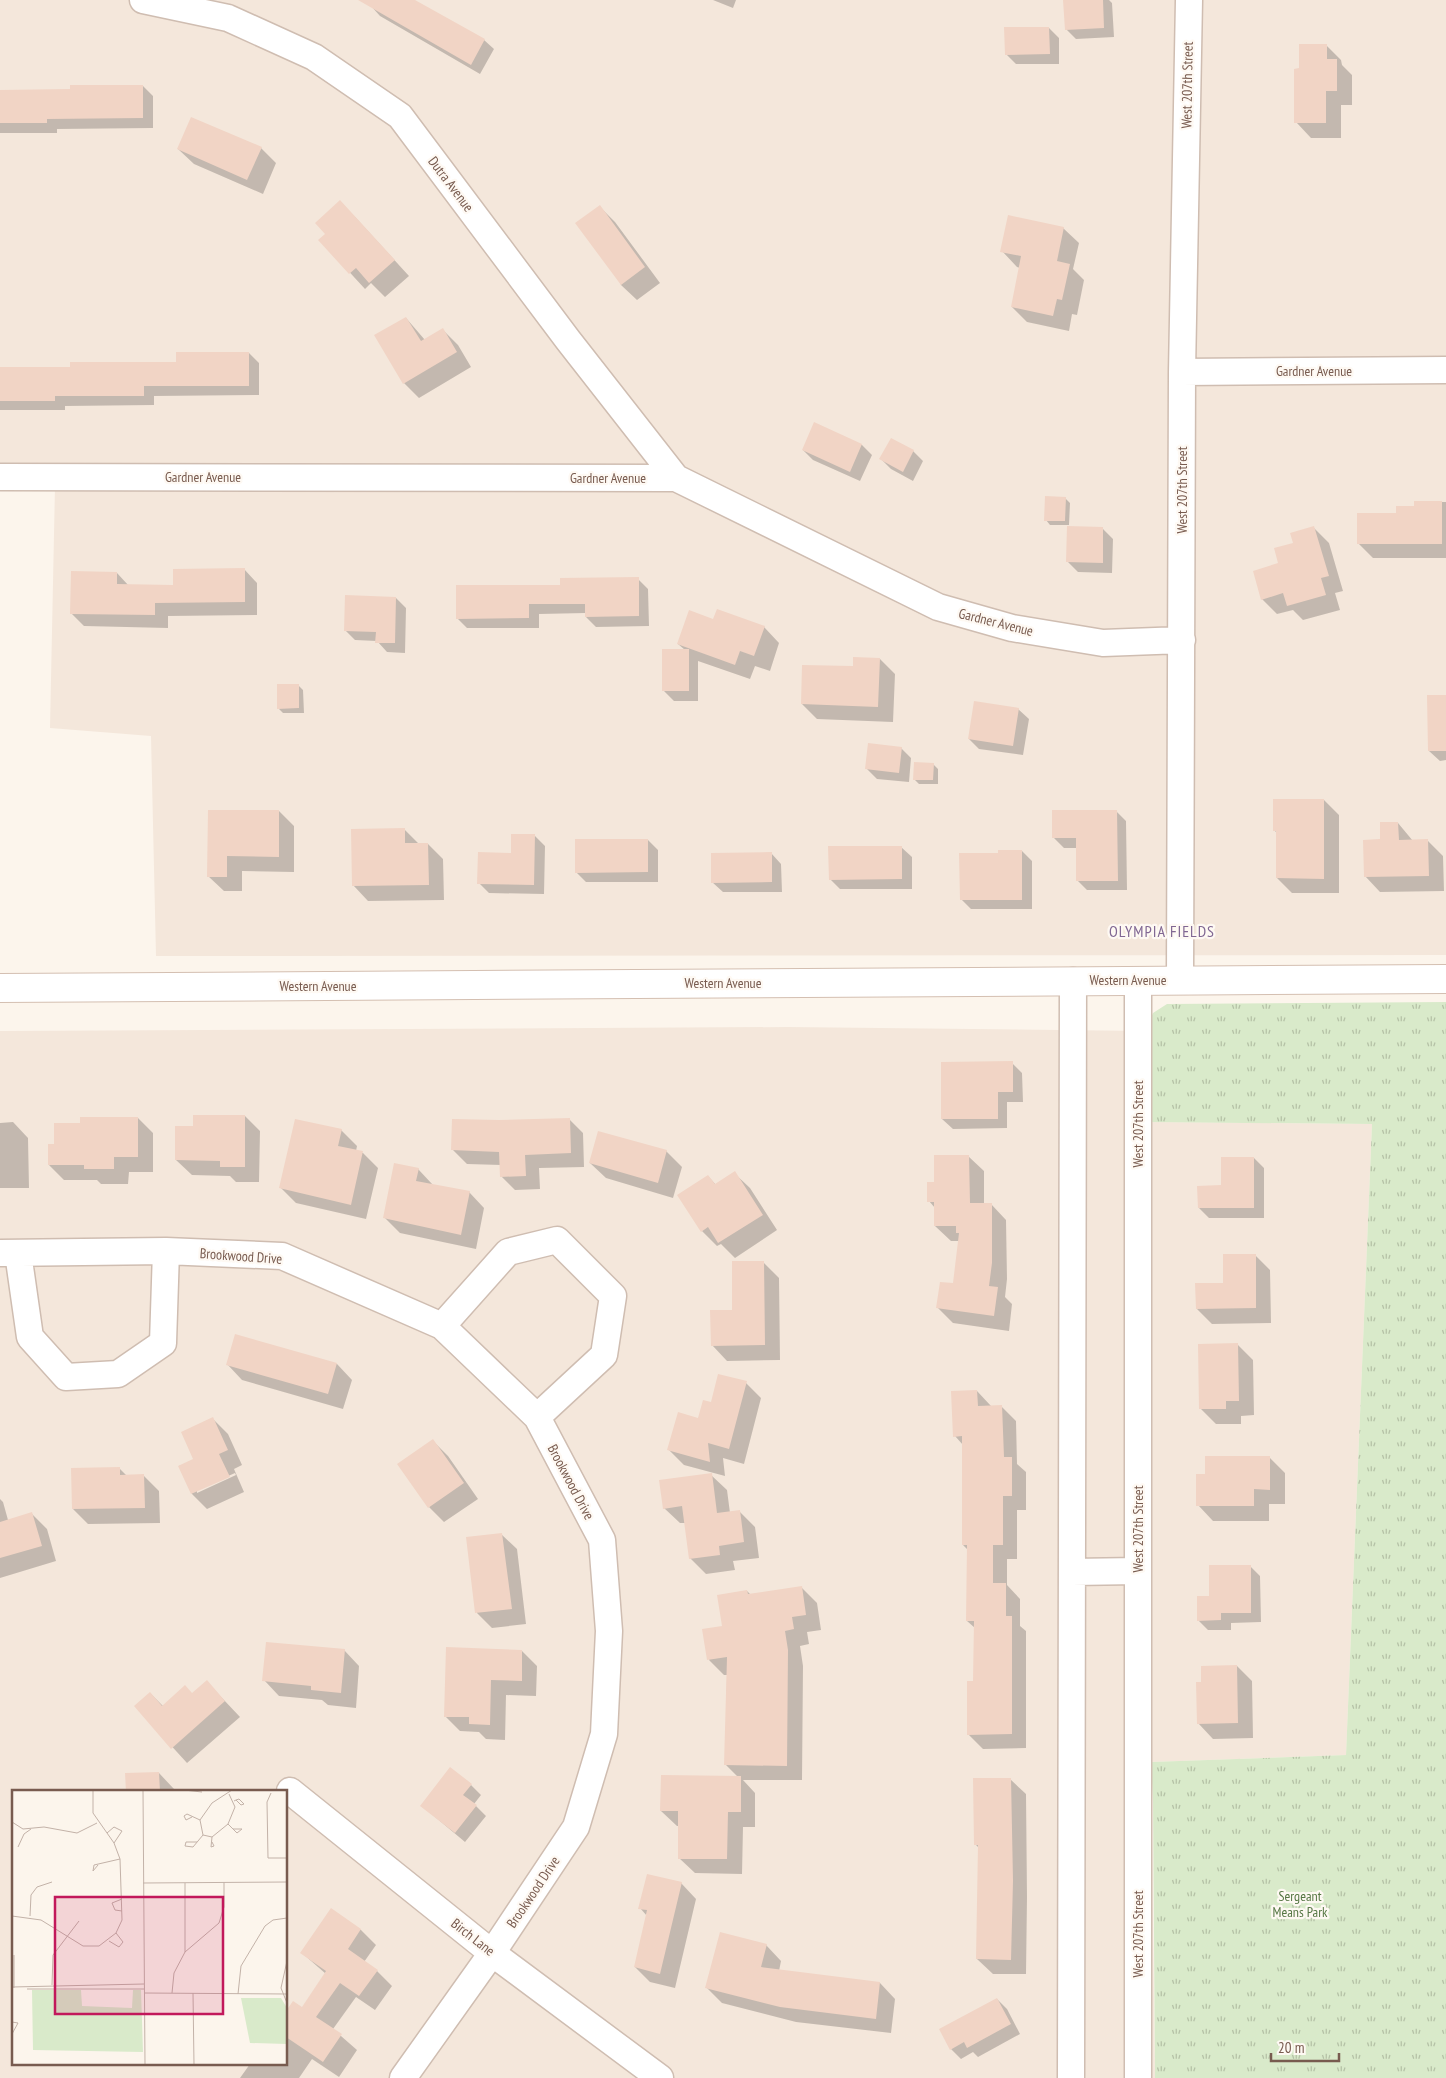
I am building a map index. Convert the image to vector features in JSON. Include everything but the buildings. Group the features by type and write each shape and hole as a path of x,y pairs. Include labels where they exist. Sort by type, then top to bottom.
{"main road":[{"name":"Western Avenue","path":"0,988 1446,979"}],"street":[{"name":"Dutra Avenue","path":"144,0 228,18 314,56 400,116 568,340 676,478"},
{"name":"West 207th Street","path":"1180,980 1182,372 1188,0"},
{"name":"Gardner Avenue","path":"1182,372 1446,370"},
{"name":"Gardner Avenue","path":"0,477 676,478 938,607 1012,628 1103,643 1182,640"},
{"name":"West 207th Street","path":"1138,980 1138,2078"},
{"path":"1071,2078 1073,981"},
{"path":"442,1326 508,1252 557,1240 613,1296 604,1354 537,1417"},
{"path":"9,1253 30,1337 66,1377 118,1374 163,1343 166,1251"},
{"name":"Brookwood Drive","path":"9,1253 166,1251 282,1256 442,1326 537,1417 602,1540 609,1631 604,1734 576,1827 492,1953 403,2078"},
{"path":"1072,1572 1138,1571"},
{"name":"Birch Lane","path":"290,1791 492,1953 660,2078"}],"shaded area":[{"path":"0,0 1446,0 1446,955 156,956 151,736 50,728 55,486 0,486"},
{"path":"788,1027 1145,1031 1144,1122 1372,1124 1346,1755 1151,1762 1155,2078 0,2078 0,1031"}],"green space":[{"name":"Sergeant Means Park","path":"1446,1002 1446,2078 1155,2078 1153,1801 1151,1762 1346,1755 1372,1124 1143,1122 1145,1031 1153,1013 1167,1004"}],"district":[{"name":"OLYMPIA FIELDS","path":"1162,931"}]}
